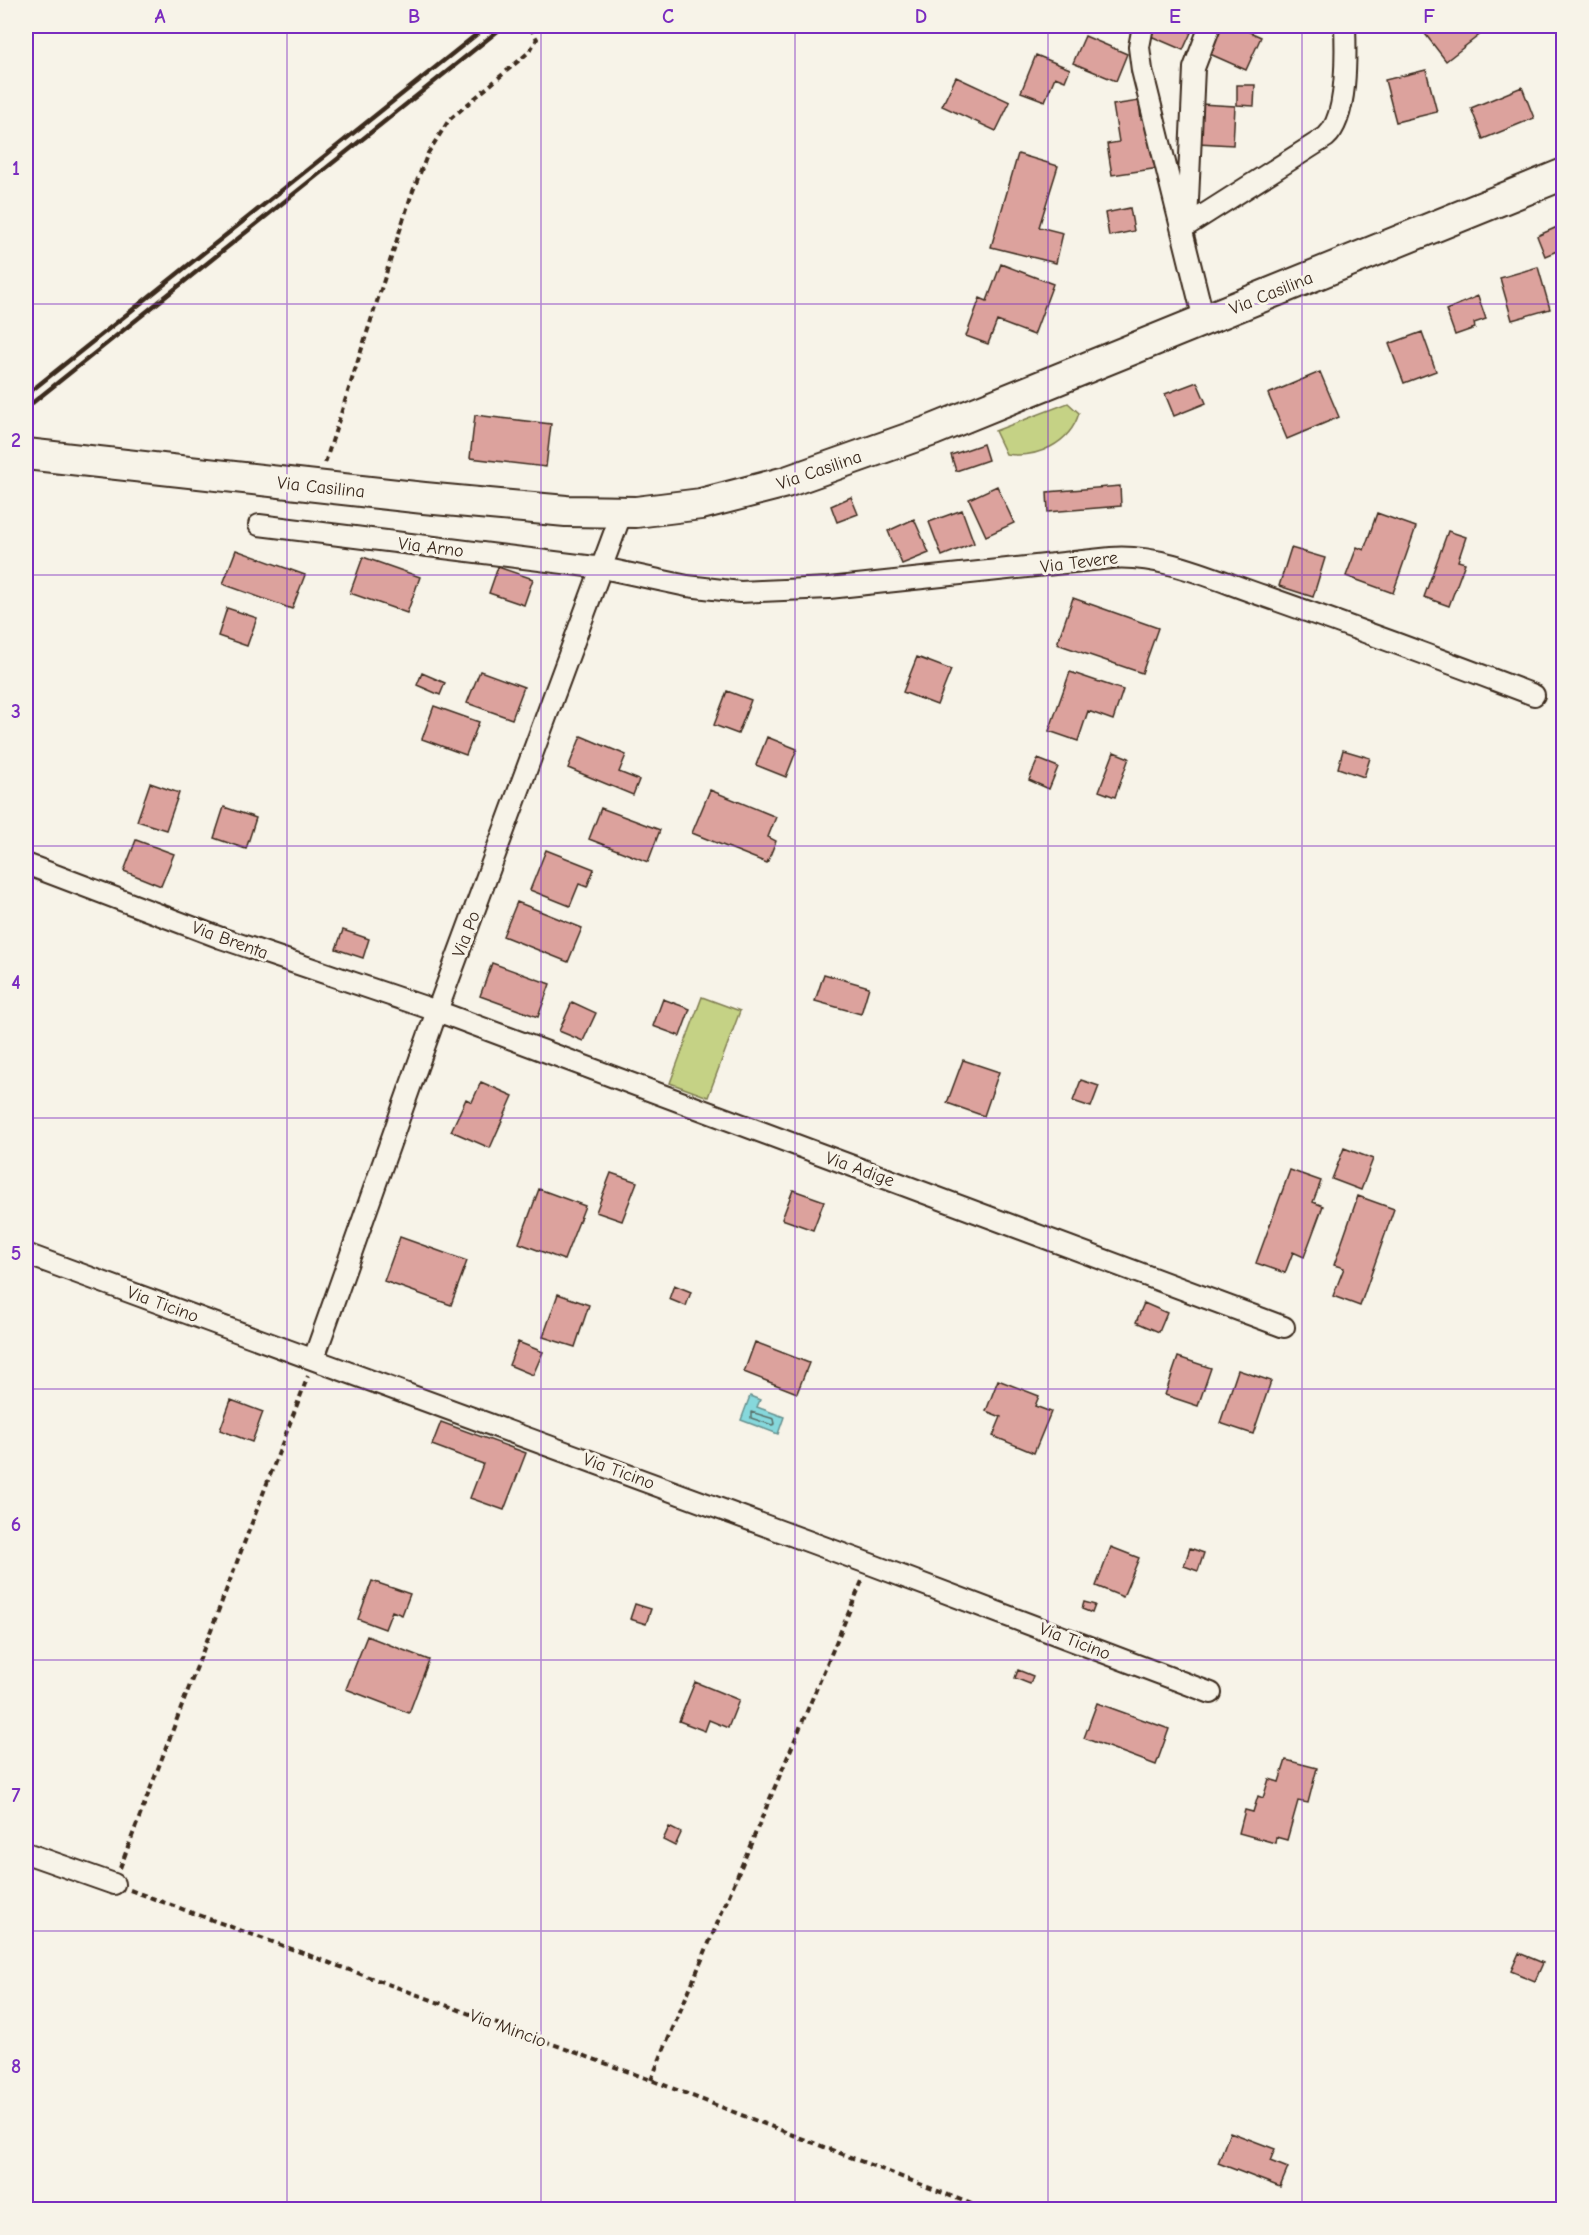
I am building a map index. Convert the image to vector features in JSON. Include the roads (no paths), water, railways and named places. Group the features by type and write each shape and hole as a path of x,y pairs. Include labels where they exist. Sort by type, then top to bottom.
{"main road":[{"name":"Via Casilina","path":"26,454 529,508 622,512 701,504 786,482 933,430 1563,174"}],"street":[{"path":"1143,26 1139,47 1144,78 1185,226 1204,320"},
{"path":"1185,226 1194,68 1210,26"},
{"path":"1185,226 1326,137 1334,129 1341,111 1345,26"},
{"name":"Via Po","path":"314,1358 436,1011 622,512"},
{"name":"Via Arno","path":"259,525 603,568"},
{"name":"Via Tevere","path":"603,568 687,586 752,591 829,588 1111,558 1141,558 1175,566 1395,642 1534,695"},
{"name":"Via Brenta","path":"26,864 221,938 436,1011"},
{"name":"Via Adige","path":"436,1011 1284,1327"},
{"name":"Via Ticino","path":"26,1254 314,1358 1211,1693"},
{"path":"26,1853 114,1884"}],"water":[{"path":"750,1396 760,1400 757,1407 784,1417 778,1434 741,1420"}],"railway":[{"path":"26,395 487,26"},
{"path":"26,408 504,26"}]}
